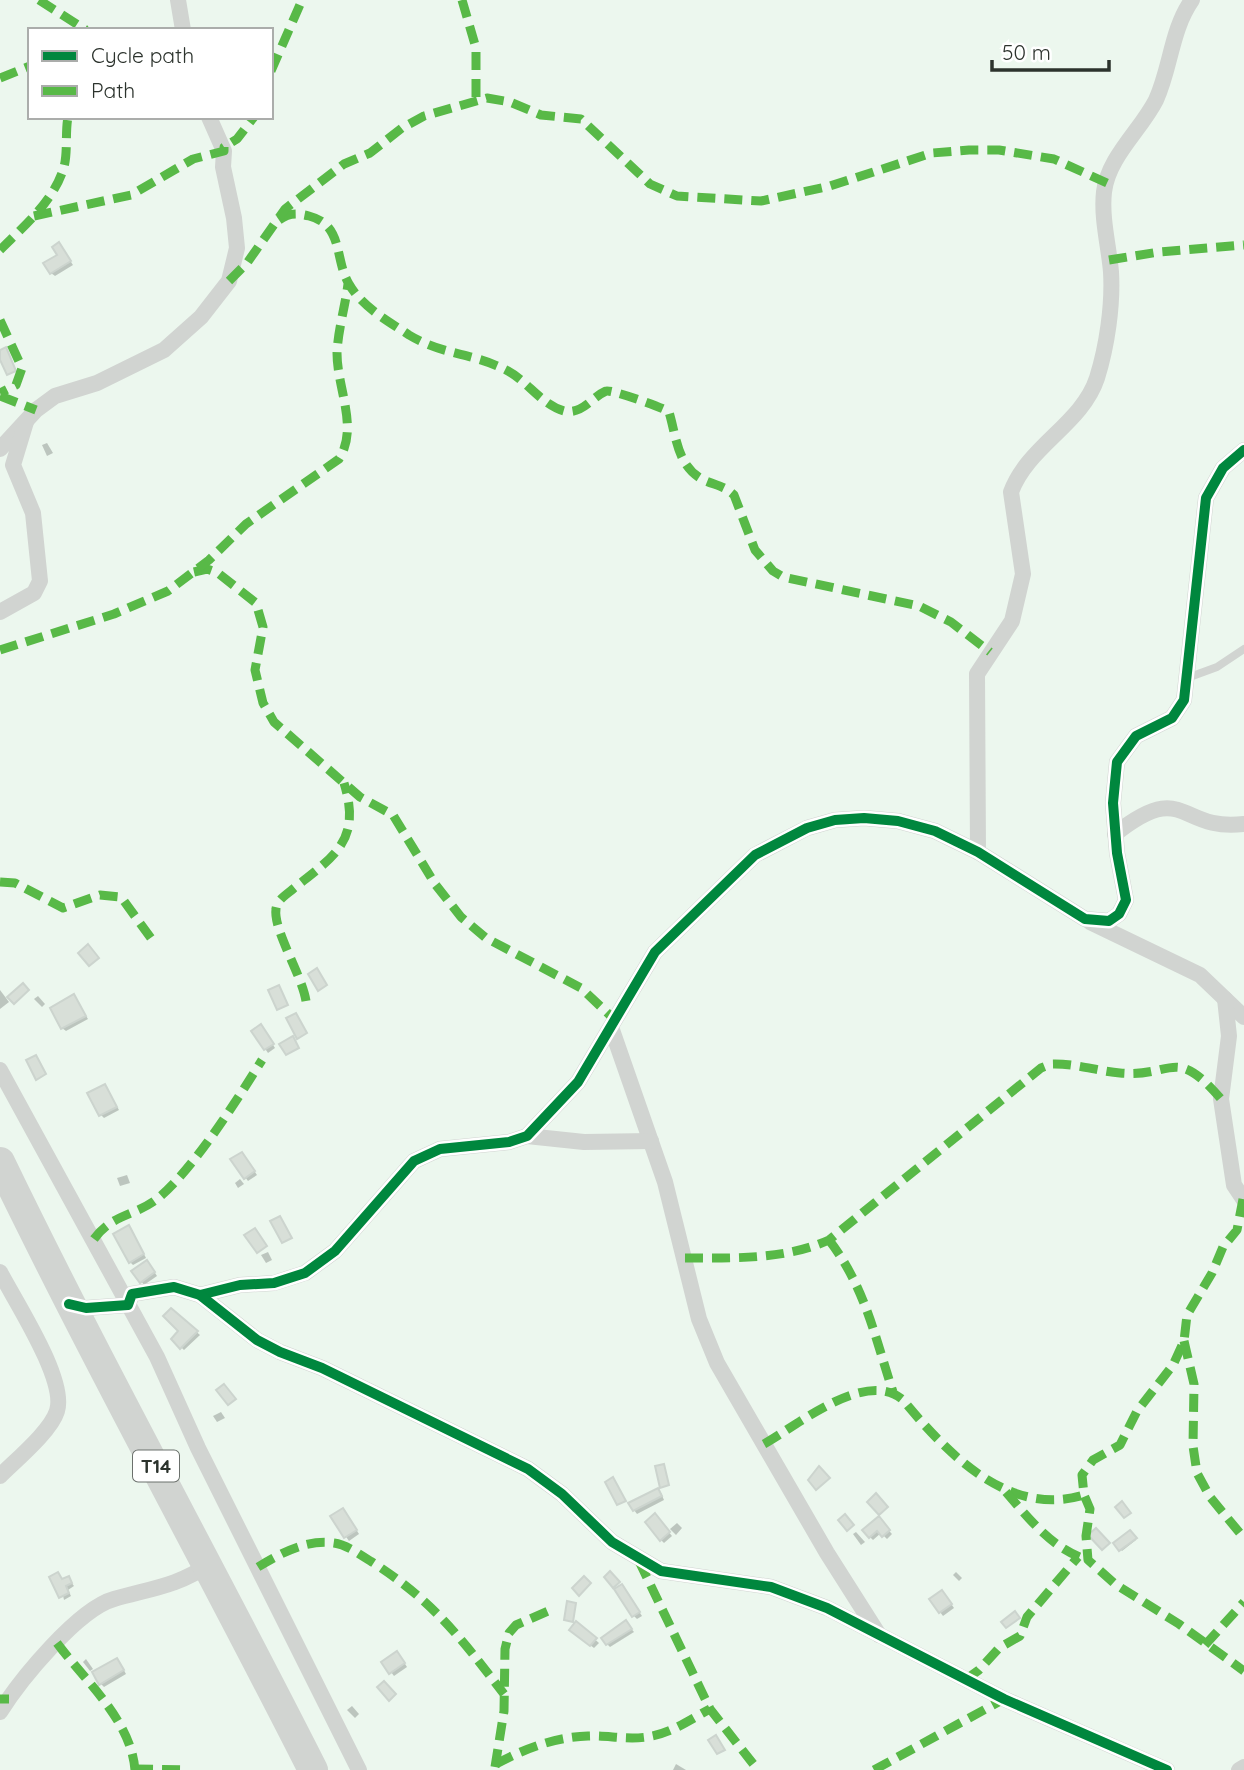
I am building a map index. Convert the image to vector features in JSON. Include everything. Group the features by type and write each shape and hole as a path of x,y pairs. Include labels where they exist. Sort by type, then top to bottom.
{"highway":[{"name":"T14","path":"0,1162 69,1304 209,1564 313,1770"}],"street":[{"path":"178,0 183,28"},
{"path":"978,852 977,674 1012,621 1023,574 1011,492 1030,461 1074,414 1096,382 1109,313 1111,276 1104,191 1114,165 1157,98 1179,24 1192,0"},
{"path":"0,449 26,420 55,396 97,383 164,350 201,317 229,281 236,261 234,218 223,167 224,151 210,119"},
{"path":"0,612 34,593 40,581 33,513 13,465 24,436 26,420"},
{"path":"1085,919 1109,920 1118,914 1126,900 1115,834 1113,803 1117,762 1136,736 1172,718 1184,700 1206,498 1223,468 1244,450"},
{"path":"1115,834 1137,816 1165,806 1222,826 1244,824"},
{"path":"200,1295 240,1285 274,1283 305,1273 335,1251 414,1161 427,1153 440,1149 509,1143 527,1136 578,1082 612,1030 637,979 655,952 755,855 807,828 835,820 898,821 935,831 978,852 1085,919 1200,975 1244,1017"},
{"path":"1225,999 1228,1052 1221,1099 1234,1185 1244,1200"},
{"path":"612,1030 668,1195 699,1319 717,1363 880,1637"},
{"path":"0,1070 157,1357 198,1448 359,1770"},
{"path":"527,1136 584,1142 651,1141"},
{"path":"0,1272 46,1363 59,1397 54,1419 0,1476"},
{"path":"128,1305 132,1294 156,1288 174,1287 200,1295 257,1340 322,1368 528,1469 562,1494 612,1542 661,1571 771,1587 827,1608 1004,1699 1167,1770"},
{"path":"69,1304 86,1308 128,1305"},
{"path":"0,1712 83,1615 112,1599 170,1586 192,1577 209,1564"},
{"path":"1239,1770 1244,1767"}],"lane":[{"path":"1187,678 1217,667 1244,649"}],"building":[{"path":"59,242 71,261 50,274 43,263 57,255 52,247"},
{"path":"6,347 16,371 7,375 0,360 0,350"},
{"path":"88,944 99,958 89,966 78,953"},
{"path":"317,968 327,985 318,991 308,974"},
{"path":"23,983 29,990 14,1004 7,997"},
{"path":"279,985 288,1005 277,1010 268,990"},
{"path":"74,994 86,1016 61,1029 50,1008"},
{"path":"296,1013 307,1033 297,1039 286,1018"},
{"path":"261,1024 274,1044 264,1050 251,1031"},
{"path":"293,1036 299,1048 286,1055 279,1044"},
{"path":"36,1055 46,1074 36,1080 26,1060"},
{"path":"105,1084 117,1107 99,1116 87,1093"},
{"path":"242,1152 255,1171 244,1179 230,1159"},
{"path":"280,1216 292,1238 282,1243 270,1221"},
{"path":"129,1225 144,1254 129,1263 113,1234"},
{"path":"255,1228 267,1246 257,1253 244,1235"},
{"path":"147,1260 155,1272 140,1283 131,1271"},
{"path":"171,1308 198,1331 180,1349 171,1339 178,1331 163,1316"},
{"path":"224,1384 236,1399 228,1405 216,1390"},
{"path":"664,1464 669,1485 660,1488 655,1466"},
{"path":"819,1466 830,1478 816,1490 808,1480"},
{"path":"613,1477 626,1501 617,1505 605,1482"},
{"path":"658,1488 662,1496 633,1511 628,1503"},
{"path":"876,1493 888,1507 879,1515 867,1502"},
{"path":"1122,1501 1131,1513 1124,1518 1115,1507"},
{"path":"343,1508 357,1530 344,1538 330,1516"},
{"path":"655,1513 670,1532 660,1541 645,1522"},
{"path":"845,1514 854,1525 847,1531 838,1520"},
{"path":"879,1516 890,1530 882,1537 877,1531 869,1538 862,1530"},
{"path":"1096,1528 1110,1543 1102,1550 1088,1535"},
{"path":"1130,1530 1137,1538 1119,1551 1113,1543"},
{"path":"610,1571 620,1582 613,1588 604,1577"},
{"path":"58,1572 62,1579 69,1576 72,1583 66,1586 69,1593 59,1598 49,1577"},
{"path":"584,1576 591,1583 579,1596 572,1588"},
{"path":"622,1584 640,1612 632,1617 614,1589"},
{"path":"942,1590 952,1604 939,1613 929,1599"},
{"path":"567,1601 576,1603 573,1622 564,1620"},
{"path":"1015,1611 1020,1618 1006,1628 1001,1622"},
{"path":"626,1620 632,1629 606,1645 601,1638"},
{"path":"576,1621 597,1638 590,1646 569,1630"},
{"path":"397,1651 405,1663 389,1674 381,1662"},
{"path":"117,1658 124,1670 99,1685 92,1672"},
{"path":"384,1681 396,1694 389,1701 377,1687"},
{"path":"716,1735 725,1750 717,1754 708,1740"}],"marked path":[{"path":"39,0 83,28"},
{"path":"273,66 302,0"},
{"path":"462,0 476,48 476,100"},
{"path":"0,78 28,67"},
{"path":"229,281 247,263 285,209 344,164 370,153 402,128 424,116 487,98 510,102 541,115 581,119 650,184 677,196 761,201 830,186 932,153 969,150 999,150 1054,159 1107,183"},
{"path":"0,250 46,202 53,191 64,167 68,119"},
{"path":"34,216 131,195 193,159 224,151 224,147 237,139 252,119"},
{"path":"279,220 297,214 320,220 333,235 349,284 361,300 376,313 422,342 482,360 508,371 556,408 570,412 582,408 606,391 638,399 669,412 678,448 686,465 700,478 734,495 755,550 773,571 783,577 919,606 951,622 990,652"},
{"path":"1109,260 1159,252 1244,245"},
{"path":"0,650 114,614 168,591 209,560 246,524 339,459 345,447 347,421 337,353 348,284"},
{"path":"0,320 22,368 16,385 0,393"},
{"path":"0,396 36,410"},
{"path":"194,572 207,569 218,573 256,603 263,627 255,670 263,703 274,722 360,797 393,815 435,884 461,917 486,938 581,988 616,1021"},
{"path":"306,1001 279,929 276,909 282,898 321,867 341,845 347,833 349,819 349,803 344,783"},
{"path":"0,882 15,883 63,908 100,895 121,897 156,945"},
{"path":"94,1239 108,1225 149,1205 171,1186 214,1134 262,1060"},
{"path":"685,1258 740,1258 777,1254 812,1247 829,1240 1041,1068 1051,1064 1120,1073 1182,1068 1193,1072 1221,1099"},
{"path":"1243,1199 1237,1230 1223,1247 1212,1273 1187,1315 1184,1341 1173,1365 1137,1411 1120,1445 1093,1460 1082,1475 1084,1495 1090,1509 1086,1536 1088,1560 1115,1584 1179,1624 1244,1671"},
{"path":"829,1240 860,1294 893,1392"},
{"path":"1184,1341 1194,1384 1193,1446 1197,1473 1210,1497 1244,1538"},
{"path":"764,1444 832,1403 870,1391 888,1392 903,1400 960,1459 1005,1489 1030,1497 1056,1500 1084,1495"},
{"path":"1006,1492 1051,1540 1085,1559"},
{"path":"258,1567 304,1545 324,1542 349,1548 393,1577 429,1606 504,1694"},
{"path":"965,1680 979,1670 999,1648 1020,1636 1027,1617 1078,1557"},
{"path":"639,1561 710,1709 758,1770"},
{"path":"1205,1645 1244,1602"},
{"path":"495,1767 504,1711 505,1649 509,1633 516,1625 553,1609"},
{"path":"57,1643 116,1718 132,1752 135,1770"},
{"path":"0,1699 9,1699"},
{"path":"874,1770 1004,1699"},
{"path":"496,1764 552,1741 576,1737 636,1738 660,1734 710,1709"},
{"path":"135,1769 187,1770"}],"cycle path":[{"path":"200,1295 240,1285 274,1283 305,1273 335,1251 414,1161 440,1149 509,1142 527,1136 578,1082 655,952 755,855 807,828 835,820 864,818 898,821 935,831 978,852 1085,919 1109,921 1119,914 1126,900 1117,853 1113,803 1117,762 1136,736 1172,718 1184,700 1206,498 1223,468 1244,450"},
{"path":"69,1304 86,1308 128,1305 132,1294 174,1287 200,1295 257,1340 322,1368 528,1469 562,1494 612,1542 661,1571 771,1587 827,1608 1004,1699 1167,1770"}]}
